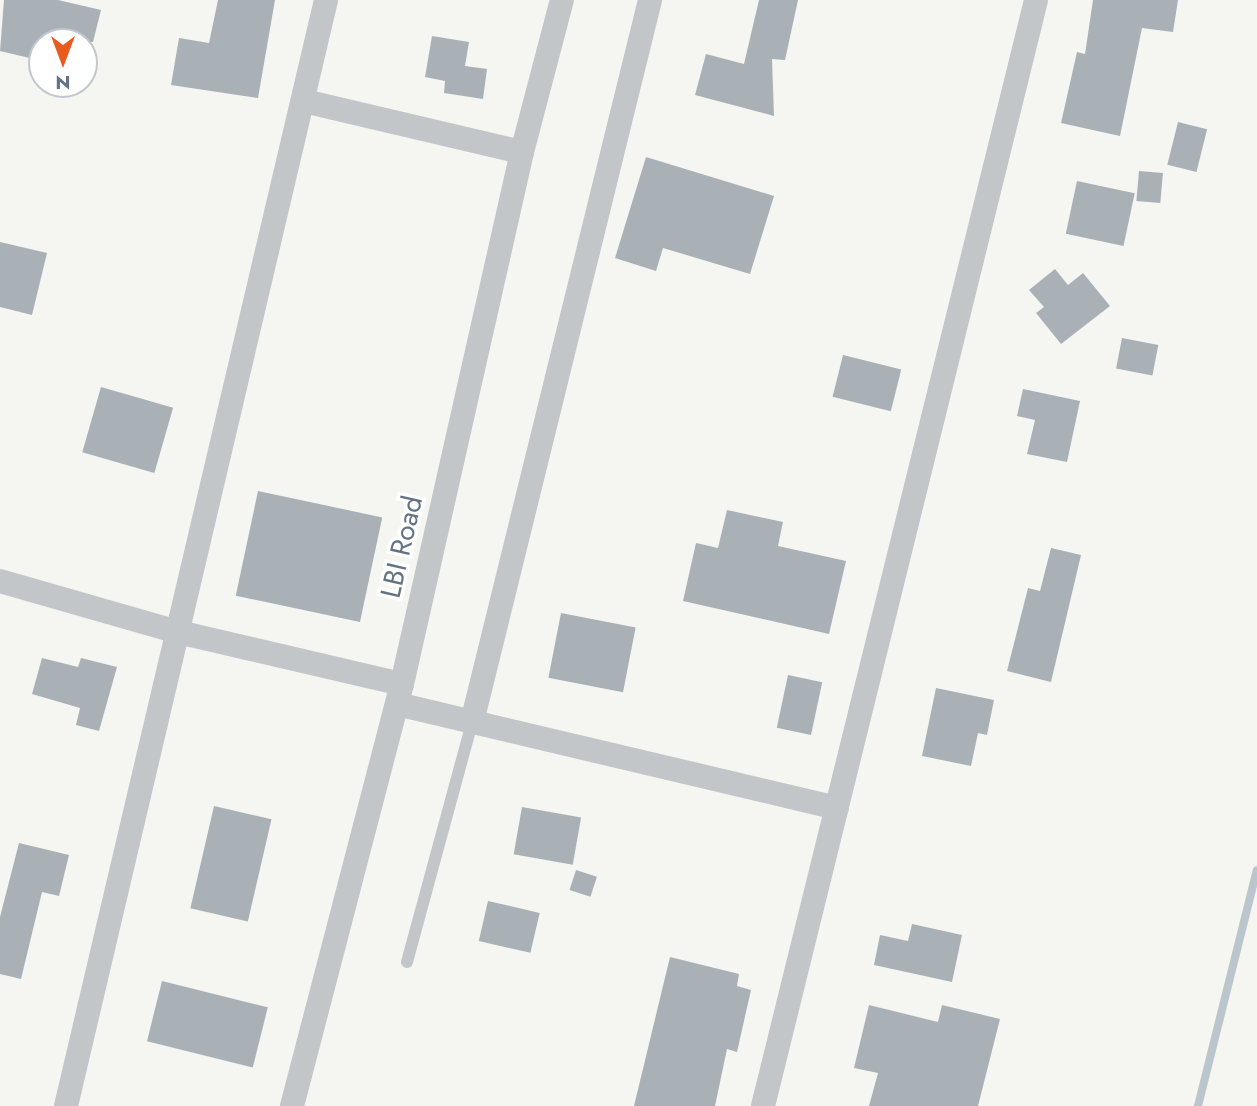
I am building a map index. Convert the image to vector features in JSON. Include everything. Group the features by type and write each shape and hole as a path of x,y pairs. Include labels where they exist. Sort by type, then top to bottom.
{"street":[{"path":"66,1106 326,0"},
{"name":"LBI Road","path":"292,1106 399,694 522,152 562,0"},
{"path":"472,722 650,0"},
{"path":"763,1106 1036,0"},
{"path":"303,101 522,152"},
{"path":"0,581 399,694 472,722 836,808"}],"lane":[{"path":"407,962 472,722"}],"building":[{"path":"4,0 58,0 101,10 96,28 28,28 28,58 0,51"},
{"path":"218,0 275,0 258,98 171,85 179,38 209,43"},
{"path":"759,0 798,0 785,60 772,59 774,116 695,95 706,54 744,64"},
{"path":"1093,0 1178,0 1173,32 1142,28 1120,136 1061,123 1077,52 1085,54"},
{"path":"432,36 469,42 465,66 487,69 483,99 444,93 445,81 425,77"},
{"path":"1178,122 1207,129 1196,172 1167,165"},
{"path":"646,157 774,196 750,274 663,248 656,271 615,258"},
{"path":"1139,171 1163,173 1160,203 1136,201"},
{"path":"1077,181 1135,193 1123,246 1066,234"},
{"path":"0,242 47,253 32,315 0,307"},
{"path":"1055,269 1068,285 1083,273 1110,306 1061,344 1036,313 1044,307 1029,290"},
{"path":"1122,338 1158,345 1152,375 1116,368"},
{"path":"843,355 901,370 891,411 833,397"},
{"path":"101,387 173,408 154,473 82,452"},
{"path":"1023,389 1080,401 1067,462 1027,454 1035,420 1017,416"},
{"path":"258,491 382,517 360,622 236,596"},
{"path":"727,510 783,522 778,546 846,561 829,634 683,601 696,543 718,548"},
{"path":"1051,548 1081,555 1051,682 1007,671 1028,588 1040,591"},
{"path":"561,613 636,628 623,692 548,678"},
{"path":"42,658 78,667 81,658 117,667 99,731 76,725 80,708 32,694"},
{"path":"788,675 822,682 811,735 777,728"},
{"path":"936,688 994,700 987,735 978,733 971,766 922,756"},
{"path":"214,806 271,819 248,922 190,908"},
{"path":"522,807 581,817 573,865 514,854"},
{"path":"19,843 69,855 59,896 42,892 21,979 0,974 0,917"},
{"path":"576,870 597,877 590,897 570,890"},
{"path":"488,901 540,913 530,953 479,941"},
{"path":"912,924 962,935 952,982 874,965 880,935 908,941"},
{"path":"670,957 739,974 737,986 751,990 737,1052 727,1049 715,1106 634,1106"},
{"path":"162,981 268,1007 253,1068 147,1041"},
{"path":"869,1005 938,1022 942,1005 1000,1019 978,1106 869,1106 878,1073 854,1068"}],"waterway":[{"path":"1198,1106 1257,870"}]}
